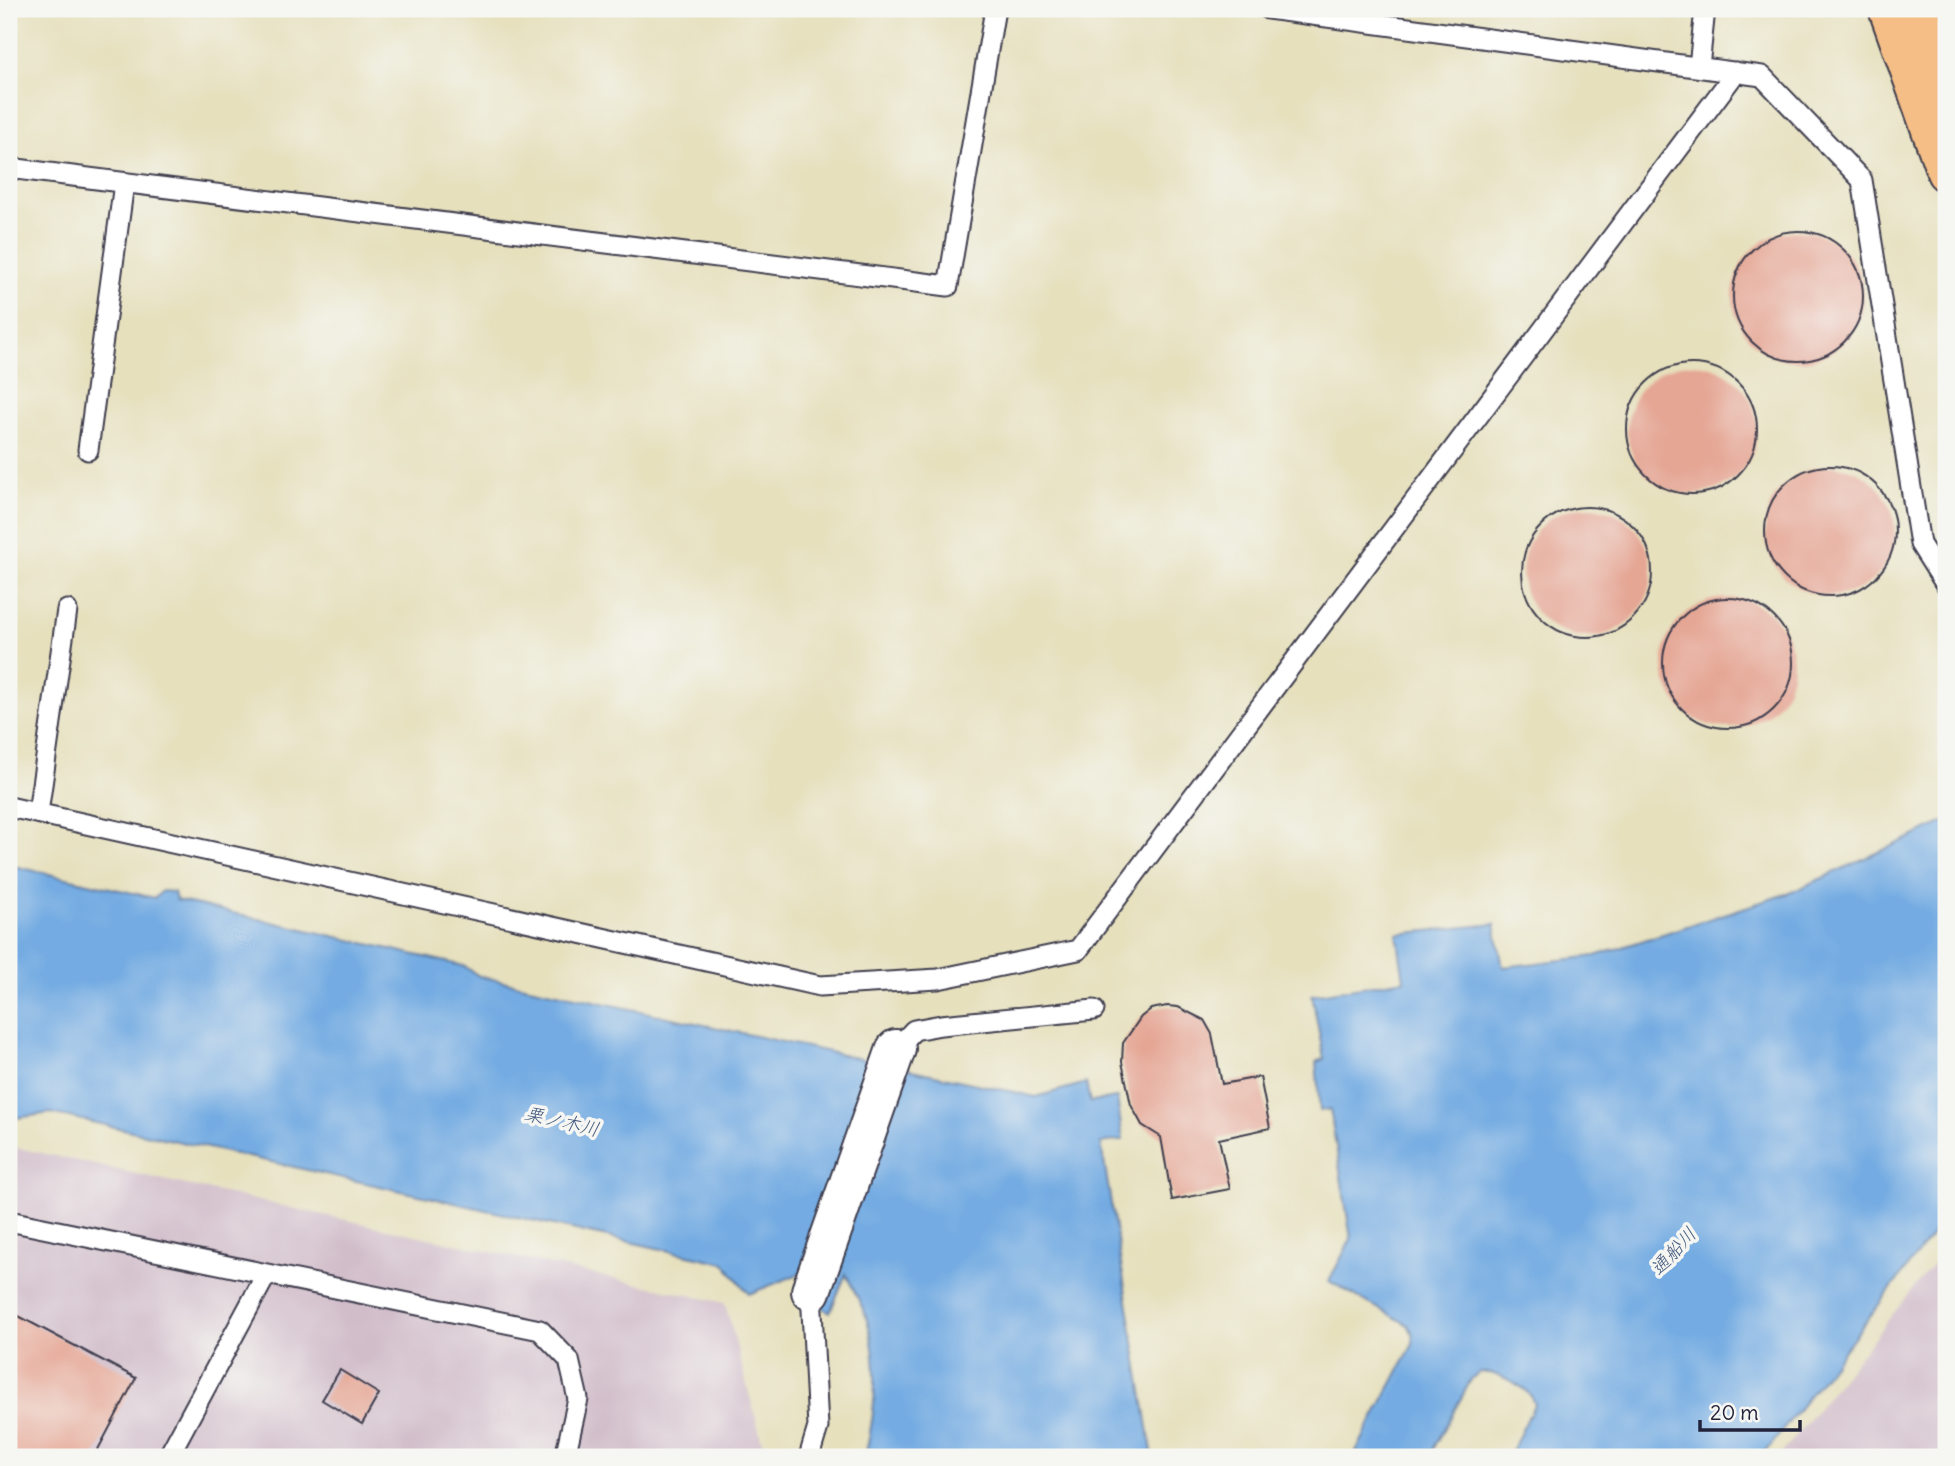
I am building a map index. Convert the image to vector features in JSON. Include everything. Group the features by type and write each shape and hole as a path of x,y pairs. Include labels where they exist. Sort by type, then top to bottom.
{"highway":[{"path":"1888,9 1946,172"},
{"path":"1917,9 1946,88"}],"street":[{"path":"811,1291 896,1049"}],"lane":[{"path":"9,169 948,286 995,9"},
{"path":"1268,9 1762,76 1862,180 1920,544 1946,585"},
{"path":"1699,67 1705,9"},
{"path":"9,807 820,986 938,979 1078,950 1736,72"},
{"path":"88,450 124,183"},
{"path":"38,813 67,610"},
{"path":"896,1049 914,1030 1094,1010"},
{"path":"9,1222 540,1330 569,1360 578,1399 565,1457"},
{"path":"168,1457 266,1275"},
{"path":"809,1457 818,1427 811,1291"}],"shaded area":[{"path":"9,1146 725,1303 766,1457 9,1457"},
{"path":"1946,1249 1946,1457 1779,1457 1924,1275"}],"water":[{"name":"通船川","path":"1946,821 1946,1217 1762,1457 1509,1457 1535,1403 1520,1386 1496,1375 1480,1372 1472,1378 1429,1457 1353,1457 1413,1344 1413,1334 1408,1325 1329,1281 1351,1239 1330,1109 1320,1111 1316,1062 1324,1059 1312,995 1404,980 1397,934 1495,924 1503,967 1595,956 1792,892"},
{"name":"栗ノ木川","path":"9,865 155,898 162,891 174,892 176,900 464,966 479,976 1036,1097 1086,1083 1090,1102 1117,1098 1123,1140 1101,1143 1153,1457 865,1457 874,1408 874,1357 866,1317 846,1274 830,1312 800,1297 801,1273 749,1294 724,1263 51,1113 9,1119"}],"building":[{"path":"1798,231 1823,236 1844,250 1858,271 1863,296 1858,321 1844,342 1823,356 1798,361 1773,356 1752,342 1738,321 1733,296 1738,271 1752,250 1773,236"},
{"path":"1692,364 1717,369 1738,383 1752,404 1757,429 1752,454 1738,475 1717,489 1692,494 1667,489 1646,475 1632,454 1627,429 1632,404 1646,383 1667,369"},
{"path":"1830,466 1855,471 1876,485 1890,506 1895,531 1890,556 1876,577 1855,591 1830,596 1805,591 1784,577 1770,556 1765,531 1770,506 1784,485 1805,471"},
{"path":"1587,507 1612,512 1633,526 1647,547 1652,572 1647,597 1633,618 1612,632 1587,637 1562,632 1541,618 1527,597 1522,572 1527,547 1541,526 1562,512"},
{"path":"1728,598 1753,603 1774,617 1788,638 1793,663 1788,688 1774,709 1753,723 1728,728 1703,723 1682,709 1668,688 1663,663 1668,638 1682,617 1703,603"},
{"path":"1178,1007 1204,1020 1212,1034 1222,1084 1260,1077 1270,1128 1219,1139 1230,1189 1172,1200 1161,1137 1142,1125 1131,1105 1122,1062 1123,1043 1141,1017 1151,1009"},
{"path":"9,1311 136,1378 94,1457 9,1457"},
{"path":"340,1370 379,1394 362,1424 322,1400"}]}
